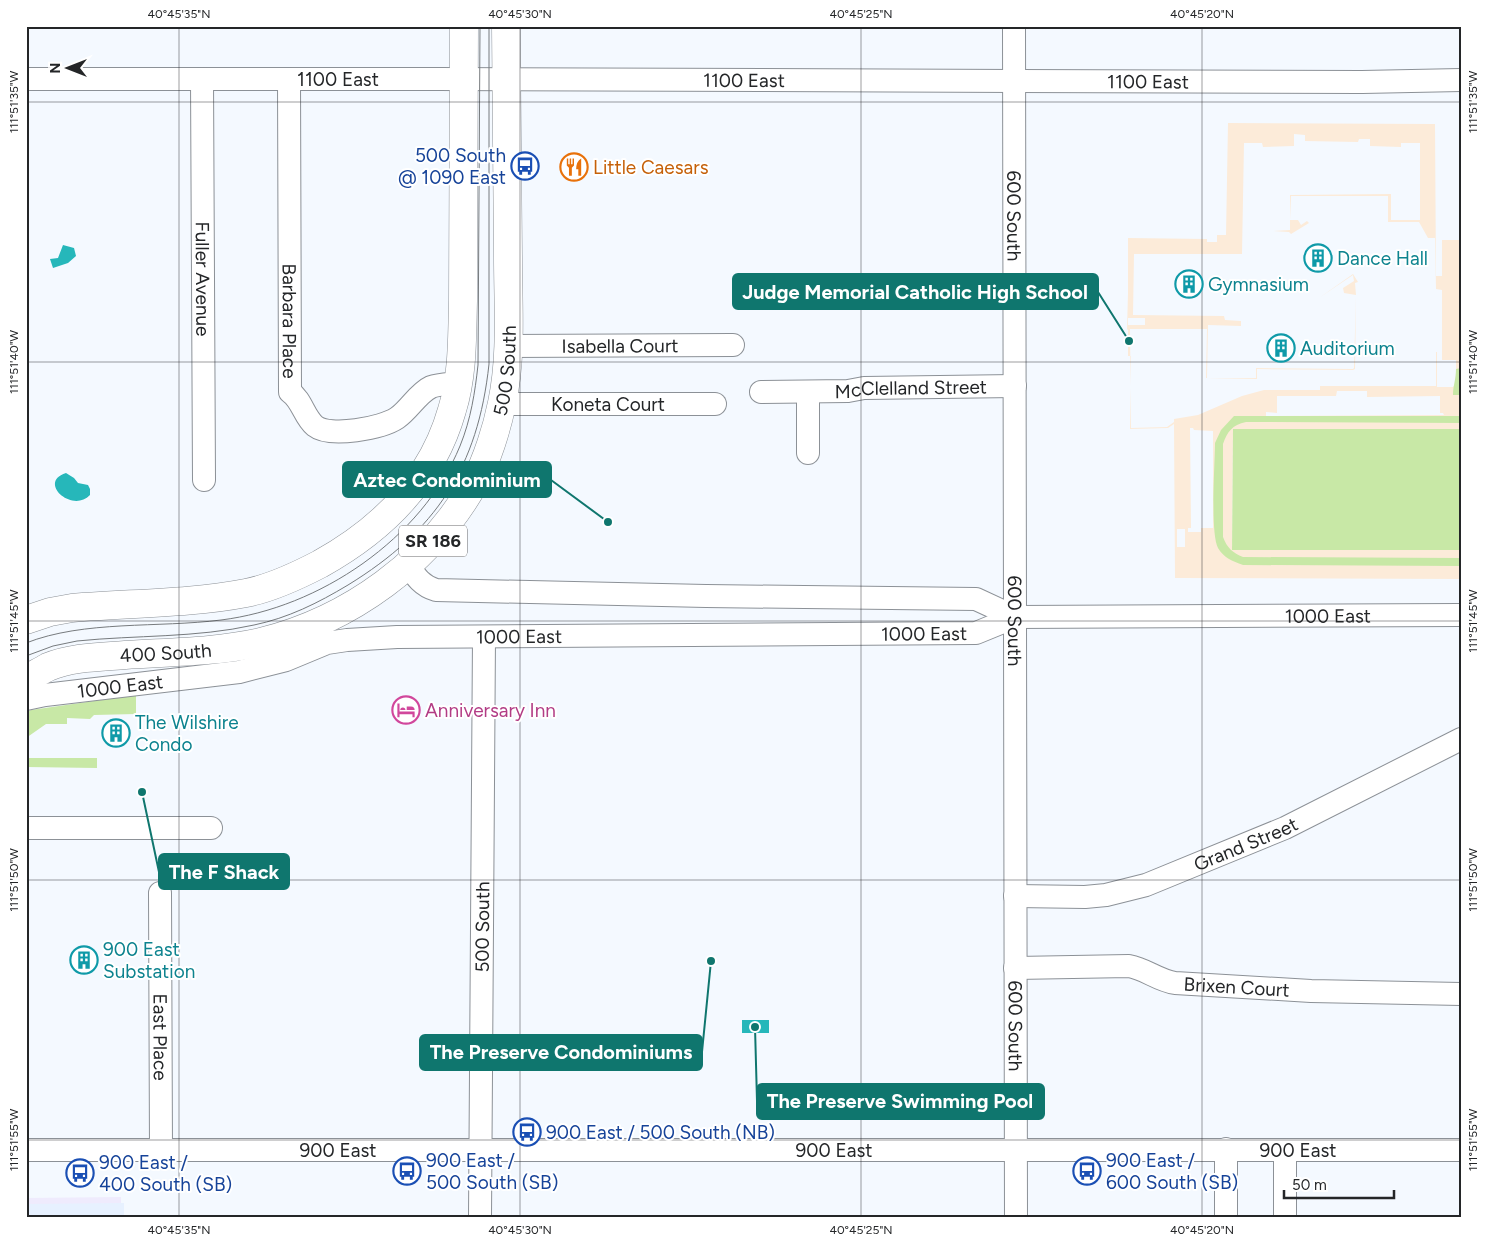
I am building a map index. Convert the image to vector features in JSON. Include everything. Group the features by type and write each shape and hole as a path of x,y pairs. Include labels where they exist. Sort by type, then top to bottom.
{"main road":[{"name":"SR 186","path":"26,620 50,612 72,608 213,598 247,593 274,585 313,568 361,538 387,517 406,496 430,464 443,438 453,409 458,383 462,334 464,26"},
{"name":"500 South","path":"305,628 342,612 378,590 408,565 450,520 476,480 491,444 502,404 508,346 506,26"},
{"name":"400 South","path":"26,679 49,667 76,660 219,650 262,642 305,628"}],"street":[{"name":"600 South","path":"1014,26 1016,1217"},
{"name":"1100 East","path":"26,79 1362,82 1461,80"},
{"name":"Fuller Avenue","path":"202,79 204,480"},
{"name":"Barbara Place","path":"289,79 290,392 298,400 314,426 327,432 344,432 384,424 404,413 432,387 458,383"},
{"name":"Isabella Court","path":"508,346 733,345"},
{"name":"McClelland Street","path":"761,392 848,391 864,388 1014,386"},
{"name":"McClelland Street","path":"808,392 808,453"},
{"name":"Koneta Court","path":"502,404 715,404"},
{"name":"1000 East","path":"408,565 419,581 426,587 436,590 976,599 1015,616"},
{"name":"1000 East","path":"26,699 45,695 239,672 286,660 327,643 347,640 976,633 1015,616 1461,615"},
{"name":"500 South","path":"480,1217 484,637"},
{"name":"Grand Street","path":"1015,896 1085,897 1106,895 1146,885 1285,828 1461,739"},
{"path":"26,828 211,828"},
{"name":"East Place","path":"160,893 161,1150"},
{"name":"Brixen Court","path":"1015,968 1123,966 1137,968 1162,981 1175,983 1311,991 1461,994"},
{"path":"1226,1149 1226,1217"},
{"name":"900 East","path":"26,1150 1461,1150"},
{"path":"1285,1150 1285,1217"}],"shaded area":[{"path":"1228,123 1435,124 1436,276 1442,276 1442,240 1461,240 1461,429 1233,429 1232,550 1461,550 1461,579 1175,578 1174,424 1168,428 1130,429 1131,387 1131,428 1167,427 1174,422 1174,419 1198,415 1242,396 1264,390 1320,390 1320,386 1436,386 1436,352 1437,387 1453,387 1456,383 1456,360 1442,360 1442,290 1436,289 1435,238 1428,238 1419,222 1388,222 1388,196 1291,196 1290,220 1290,195 1391,194 1391,220 1420,220 1420,143 1401,143 1401,147 1370,146 1370,139 1359,139 1358,142 1305,141 1305,135 1294,134 1294,146 1263,147 1262,143 1244,143 1242,254 1134,254 1133,315 1224,316 1225,320 1241,321 1241,326 1208,325 1207,378 1256,378 1256,368 1353,369 1356,295 1355,369 1353,370 1257,369 1257,379 1206,378 1207,329 1130,329 1130,356 1128,356 1127,329 1128,238 1207,239 1207,242 1217,242 1217,235 1226,235","holes":["1128,318 1145,318 1145,325 1128,325","1337,391 1367,391 1367,397 1440,396 1440,413 1444,415 1266,416 1266,412 1277,413 1277,396 1336,396","1190,428 1213,431 1213,528 1201,528 1201,532 1188,532 1188,528 1191,528","1177,529 1185,529 1185,547 1177,547"]},
{"path":"1290,220 1298,220 1301,225 1307,221 1309,223 1291,234 1289,232 1273,231 1290,230"},
{"path":"1353,274 1358,282 1355,283 1356,295 1344,293 1343,288 1354,281 1353,275 1319,298"},
{"path":"121,1197 121,1217 26,1217 26,1198"},
{"path":"124,1203 124,1217 26,1217 26,1204"}],"green space":[{"path":"1461,368 1461,395 1453,395 1456,369"},
{"path":"1234,416 1461,416 1461,423 1246,422 1237,425 1228,433 1223,444 1223,537 1231,550 1243,557 1461,558 1461,566 1243,565 1229,559 1218,548 1214,528 1215,443 1221,430"},
{"path":"1233,429 1461,429 1461,550 1232,550"},
{"path":"136,695 136,714 94,715 90,719 67,718 67,724 46,724 26,738 26,712 31,710"},
{"path":"26,758 97,758 97,768 26,767"}],"water":[{"path":"63,245 74,248 76,256 68,263 53,268 50,259 58,258"},
{"path":"66,473 78,483 88,485 90,495 83,500 75,501 67,499 60,494 56,489 55,483 58,477"},
{"path":"742,1020 769,1020 769,1033 742,1033"}],"tram line":[{"path":"26,643 48,636 97,628 221,620 258,613 294,601 330,584 363,563 394,539 420,511 443,480 464,436 470,416 478,365 480,26"},
{"path":"26,656 53,646 77,641 210,632 254,625 291,614 337,592 379,564 406,542 428,519 447,493 463,465 475,434 489,364 489,26"}],"place":[{"name":"500 South @ 1090 East","path":"525,166"},
{"name":"Little Caesars","path":"574,167"},
{"name":"Dance Hall","path":"1318,258"},
{"name":"Gymnasium","path":"1189,284"},
{"name":"Judge Memorial Catholic High School","path":"1129,341"},
{"name":"Auditorium","path":"1281,348"},
{"name":"Aztec Condominium","path":"608,522"},
{"name":"Anniversary Inn","path":"406,710"},
{"name":"The Wilshire Condo","path":"116,733"},
{"name":"The F Shack","path":"142,792"},
{"name":"900 East Substation","path":"84,960"},
{"name":"The Preserve Condominiums","path":"711,961"},
{"name":"The Preserve Swimming Pool","path":"755,1027"},
{"name":"900 East / 500 South (NB)","path":"527,1132"},
{"name":"900 East / 500 South (SB)","path":"407,1171"},
{"name":"900 East / 600 South (SB)","path":"1087,1171"},
{"name":"900 East / 400 South (SB)","path":"80,1173"}]}
